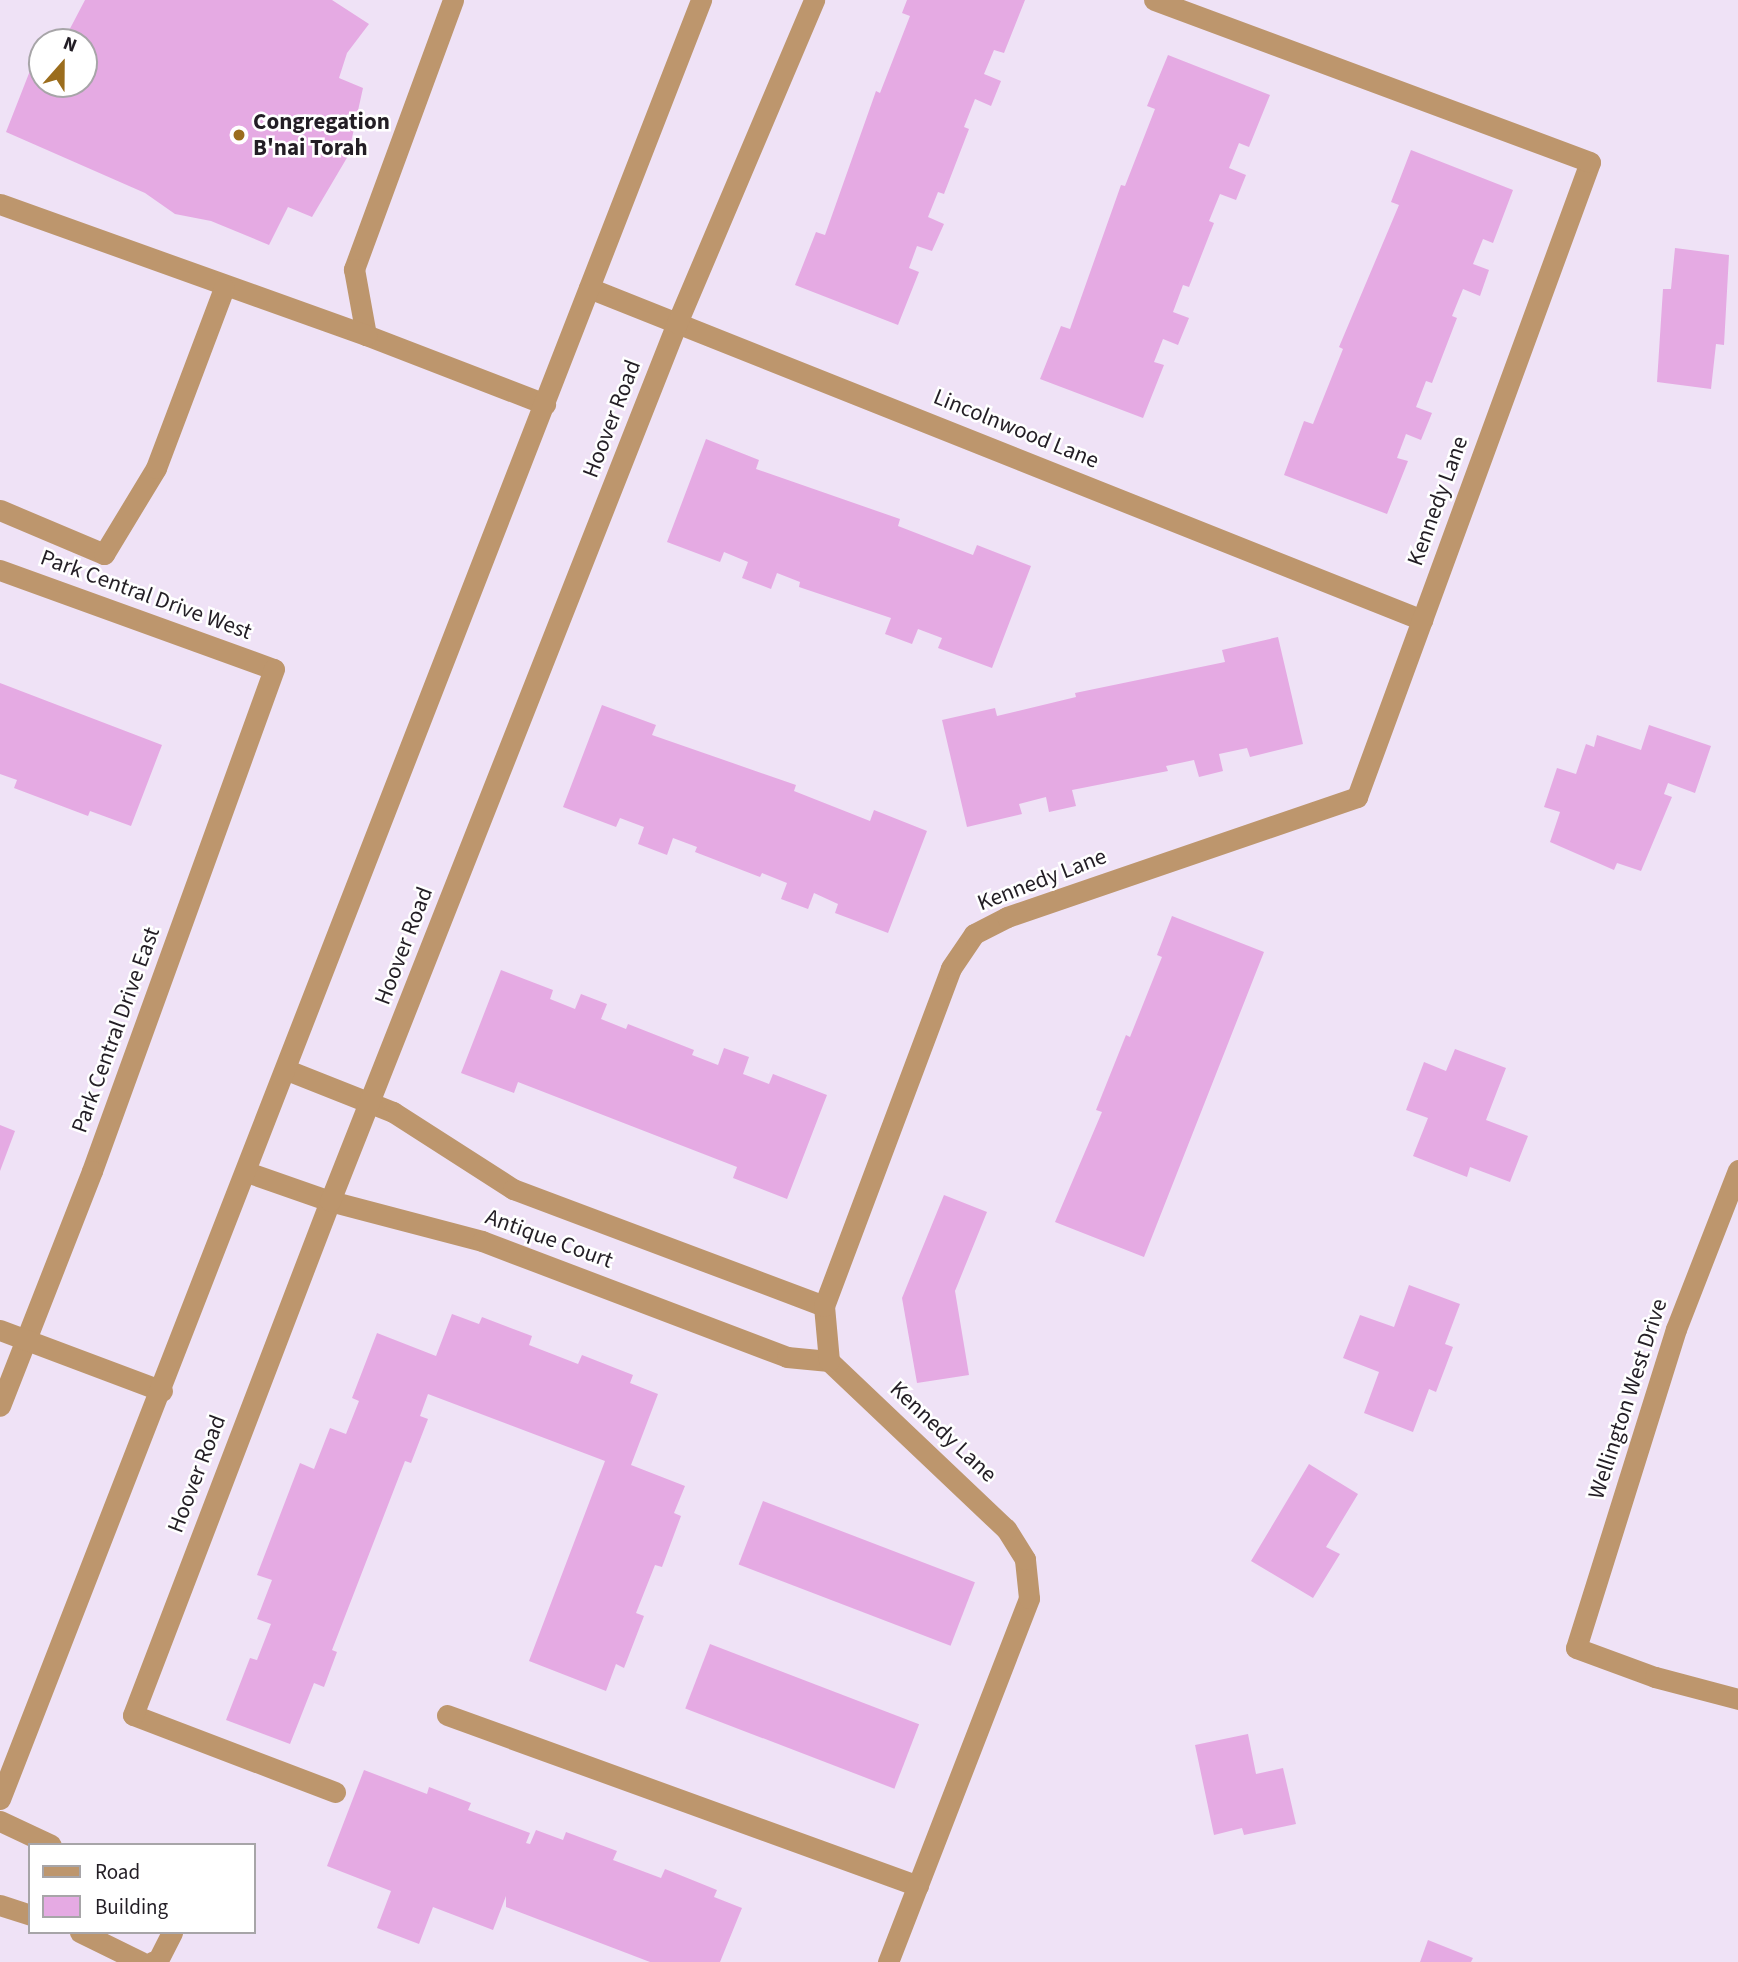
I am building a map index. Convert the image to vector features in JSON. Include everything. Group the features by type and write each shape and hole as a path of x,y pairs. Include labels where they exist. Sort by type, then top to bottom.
{"street":[{"path":"366,335 354,269 453,0"},
{"path":"0,1799 162,1391 701,0"},
{"name":"Hoover Road","path":"335,1792 133,1715 330,1200 677,323 814,0"},
{"name":"Kennedy Lane","path":"888,1962 1029,1598 1025,1559 1006,1528 829,1361 824,1306 951,968 974,934 1007,917 1357,797 1590,162 1154,0"},
{"path":"0,204 31,211 224,288 366,335 545,404"},
{"path":"0,510 104,554 156,468 224,288"},
{"name":"Lincolnwood Lane","path":"589,288 1422,620"},
{"name":"Park Central Drive West","path":"0,570 274,669"},
{"name":"Park Central Drive East","path":"0,1406 92,1171 274,669"},
{"name":"Antique Court","path":"287,1070 393,1112 513,1189 824,1306"},
{"name":"Wellington West Drive","path":"1738,1170 1676,1329 1576,1648 1654,1677 1738,1699"},
{"name":"Antique Court","path":"247,1172 330,1200 482,1241 787,1357 829,1361"},
{"path":"0,1330 162,1391"},
{"path":"447,1715 918,1886"},
{"path":"0,1821 47,1843"},
{"path":"0,1905 28,1914"},
{"path":"84,1934 141,1962"},
{"path":"152,1962 158,1960 171,1934"}],"building":[{"name":"Congregation B'nai Torah","path":"85,0 332,0 369,24 347,53 339,78 363,88 348,156 312,217 288,207 269,245 211,221 175,214 145,193 6,132 28,76 28,98 98,98 98,28 70,28"},
{"path":"907,0 1025,0 1004,53 994,50 984,74 1001,81 991,106 975,99 964,127 969,129 944,194 938,192 928,217 944,224 932,251 917,246 909,268 919,272 898,325 795,285 816,232 825,235 876,91 880,93 910,16 902,13"},
{"path":"1168,55 1270,95 1249,147 1239,143 1229,168 1246,175 1236,200 1220,194 1209,221 1214,223 1189,287 1183,285 1173,312 1189,318 1178,345 1163,339 1154,362 1164,365 1143,418 1040,379 1061,326 1070,329 1121,185 1125,186 1155,109 1147,106"},
{"path":"1411,150 1513,190 1493,243 1483,239 1473,264 1489,270 1480,296 1463,289 1452,316 1457,318 1432,383 1426,381 1416,407 1432,413 1421,440 1406,434 1397,458 1408,461 1387,514 1284,475 1304,421 1313,424 1343,349 1339,347 1399,205 1391,202"},
{"path":"1675,248 1729,255 1724,345 1716,344 1711,389 1657,382 1663,289 1671,289"},
{"path":"706,439 759,460 756,469 900,519 898,526 973,555 977,545 1031,566 992,668 938,648 942,638 918,629 912,644 885,634 891,618 799,587 800,582 777,573 771,589 742,578 748,562 724,552 720,562 667,542"},
{"path":"1278,637 1303,744 1250,757 1247,748 1219,754 1223,771 1199,777 1194,760 1166,766 1168,771 1072,790 1076,806 1049,812 1046,797 1019,804 1022,814 967,827 942,720 995,708 997,716 1076,697 1075,693 1225,662 1222,650"},
{"path":"0,683 162,745 131,826 90,811 88,816 14,788 17,780 0,774"},
{"path":"602,705 656,725 652,735 796,785 794,791 870,821 874,810 927,831 888,933 835,913 838,904 814,893 808,909 781,899 787,883 762,873 760,877 695,852 697,847 673,838 667,855 638,844 644,827 620,818 616,827 563,807"},
{"path":"1649,725 1711,746 1695,793 1668,783 1664,794 1672,797 1641,871 1617,863 1614,870 1550,842 1560,812 1544,807 1557,768 1576,774 1586,744 1594,747 1597,735 1641,750"},
{"path":"1172,916 1264,952 1144,1257 1055,1222 1102,1112 1096,1110 1126,1035 1130,1037 1162,957 1157,955"},
{"path":"501,970 553,990 550,999 575,1009 581,994 607,1004 601,1019 626,1029 628,1024 694,1050 692,1055 718,1065 724,1048 749,1057 743,1074 769,1084 773,1074 827,1095 787,1199 733,1178 737,1167 518,1082 514,1093 461,1073"},
{"path":"1455,1049 1506,1068 1486,1120 1528,1136 1510,1182 1470,1167 1467,1177 1413,1156 1428,1118 1406,1110 1424,1062 1446,1071"},
{"path":"0,1125 15,1131 0,1171"},
{"path":"944,1195 987,1212 955,1291 969,1375 917,1383 902,1298"},
{"path":"1409,1285 1460,1304 1445,1344 1453,1347 1436,1392 1429,1389 1413,1432 1364,1413 1379,1372 1343,1358 1360,1315 1394,1327"},
{"path":"452,1314 479,1324 482,1317 532,1336 529,1345 578,1364 582,1355 633,1375 630,1383 658,1394 631,1465 685,1486 674,1513 681,1516 662,1567 655,1565 636,1613 644,1616 624,1668 616,1664 606,1691 529,1661 605,1461 428,1394 420,1416 428,1419 411,1463 405,1461 332,1650 337,1652 324,1687 314,1683 290,1744 226,1720 250,1658 257,1660 271,1624 257,1619 272,1580 257,1575 300,1463 314,1469 330,1428 346,1434 359,1401 352,1398 377,1333 436,1356"},
{"path":"1309,1464 1358,1494 1326,1547 1340,1554 1313,1598 1251,1561"},
{"path":"763,1501 975,1582 951,1646 739,1564"},
{"path":"710,1644 919,1724 894,1789 685,1708"},
{"path":"1248,1734 1256,1774 1283,1768 1296,1824 1244,1835 1242,1828 1214,1835 1195,1745"},
{"path":"364,1770 427,1794 429,1787 471,1803 468,1810 530,1833 526,1843 530,1844 536,1830 563,1840 566,1832 617,1851 613,1860 661,1878 665,1869 717,1890 714,1897 742,1908 720,1962 650,1962 506,1907 506,1896 493,1930 433,1907 419,1944 377,1928 391,1891 327,1866"},
{"path":"1428,1940 1473,1958 1471,1962 1420,1962"}],"place":[{"name":"Congregation B'nai Torah","path":"239,135"}]}
